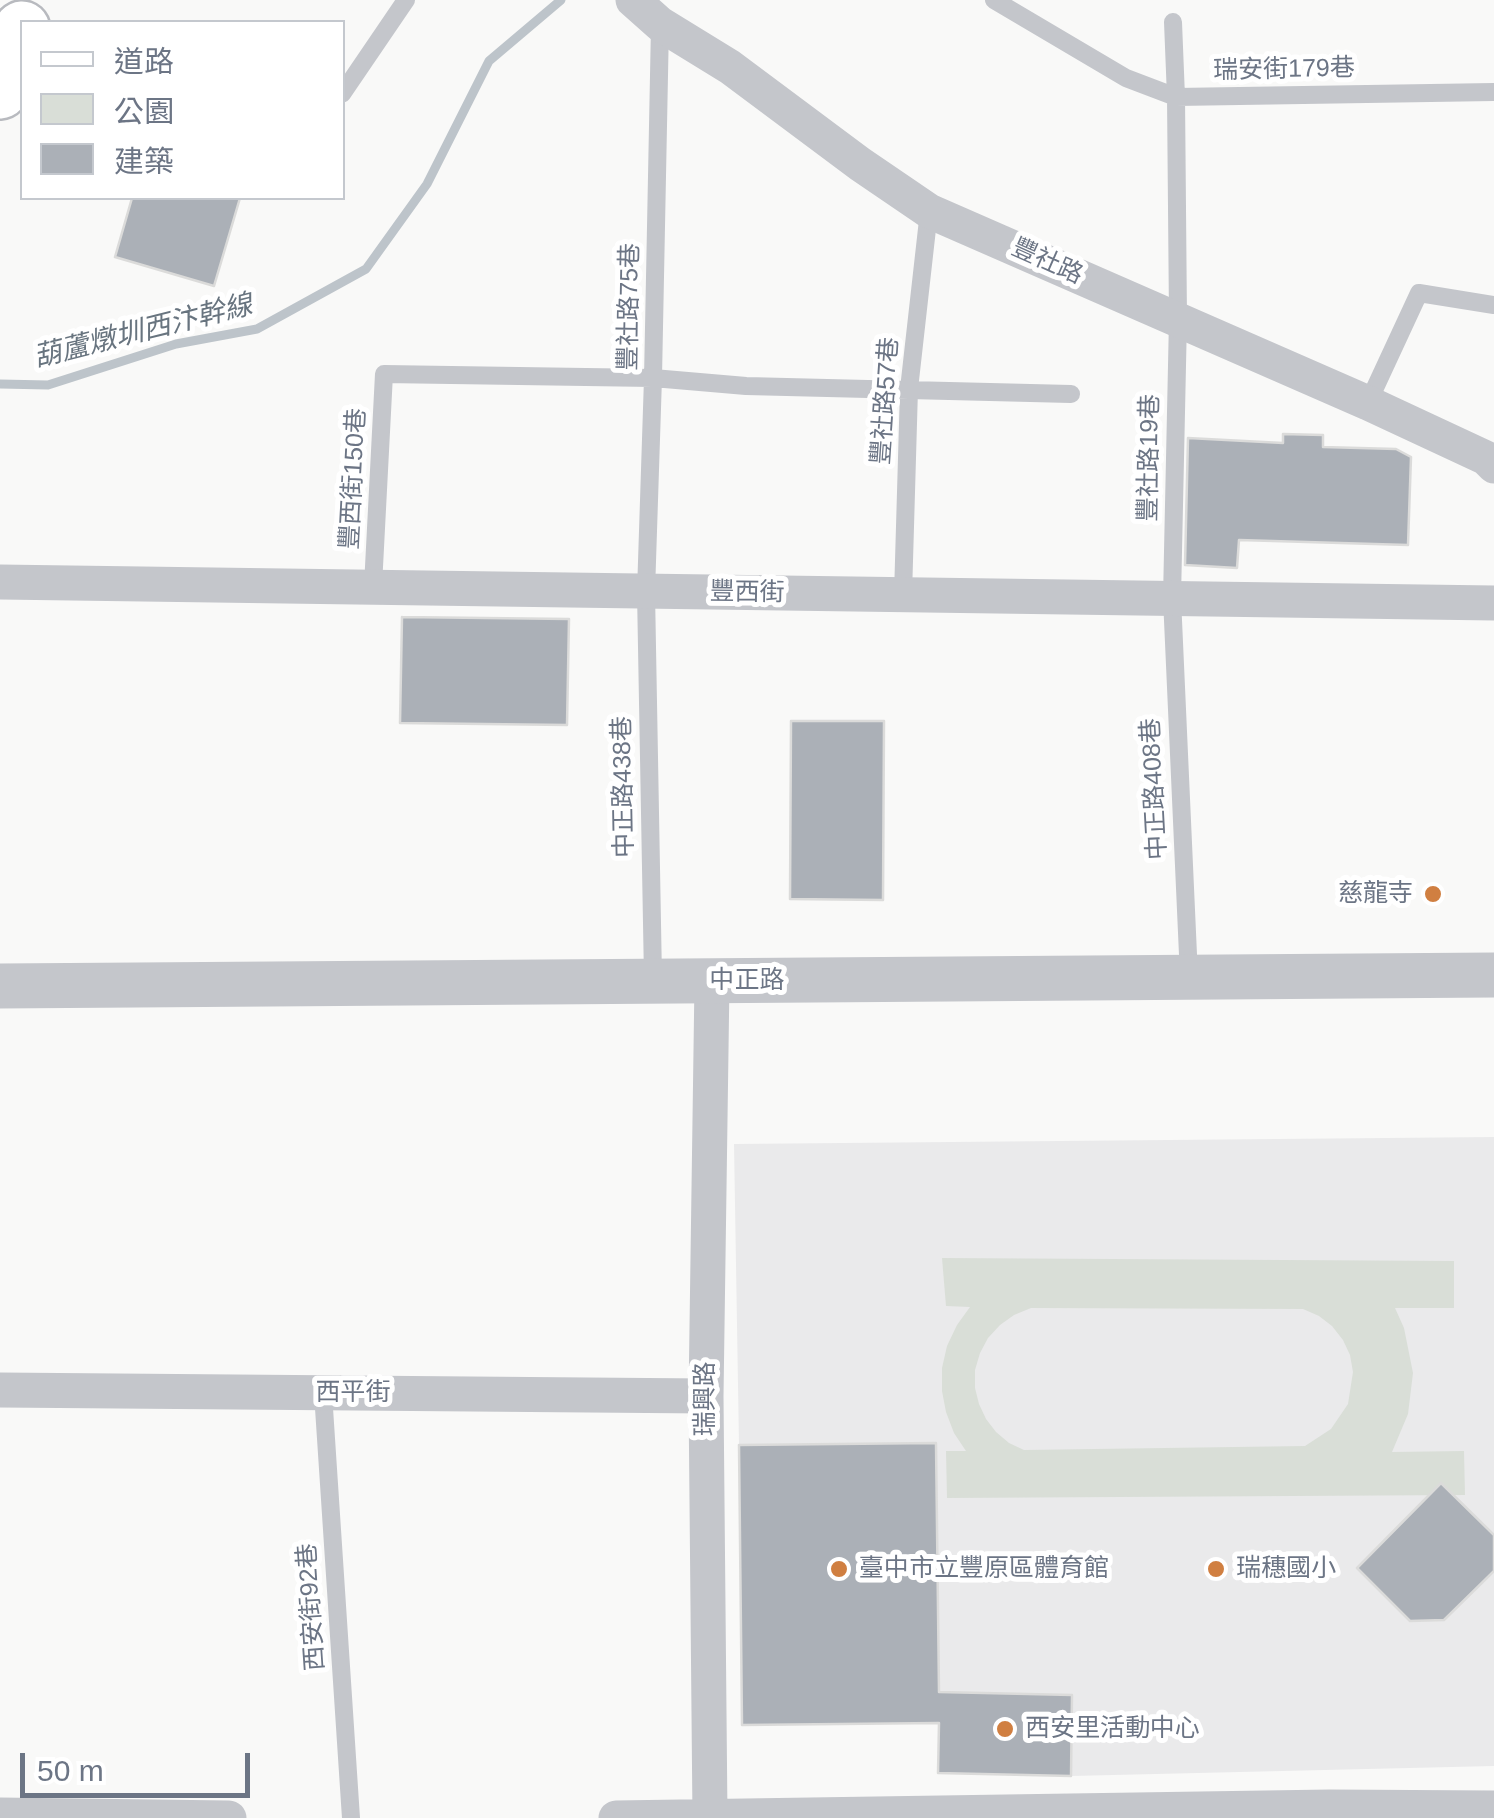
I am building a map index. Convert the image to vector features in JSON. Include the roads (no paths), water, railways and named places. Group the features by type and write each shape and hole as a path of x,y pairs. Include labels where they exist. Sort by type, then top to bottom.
{"main road":[{"path":"0,91 20,37"}],"street":[{"name":"豐社路","path":"633,0 660,24 730,66 929,211 1368,403 1486,458 1494,466"},
{"name":"豐西街","path":"0,582 1494,603"},
{"name":"中正路","path":"0,986 1494,974"},
{"name":"瑞興路","path":"710,1818 706,1396 712,981"},
{"name":"西平街","path":"0,1390 706,1396"},
{"path":"616,1818 1494,1808"},
{"path":"0,1815 229,1818"}],"lane":[{"path":"345,90 406,0"},
{"path":"994,0 1126,78 1176,97"},
{"path":"1174,22 1178,319"},
{"name":"豐社路75巷","path":"646,592 660,24"},
{"name":"瑞安街179巷","path":"1176,97 1494,92"},
{"name":"豐社路57巷","path":"903,595 908,389 929,211"},
{"path":"1368,403 1419,293 1494,306"},
{"name":"豐社路19巷","path":"1172,598 1178,319"},
{"name":"豐西街150巷","path":"373,586 384,374 653,378"},
{"path":"653,378 746,386 1071,394"},
{"name":"中正路438巷","path":"646,592 653,982"},
{"name":"中正路408巷","path":"1172,598 1189,977"},
{"name":"西安街92巷","path":"324,1393 351,1818"}],"waterway":[{"name":"葫蘆燉圳西汴幹線","path":"0,384 48,385 176,344 257,329 366,269 427,184 489,61 561,0"}],"place":[{"name":"慈龍寺","path":"1433,894"},
{"name":"臺中市立豐原區體育館","path":"839,1569"},
{"name":"瑞穗國小","path":"1216,1569"},
{"name":"西安里活動中心","path":"1005,1729"}]}
